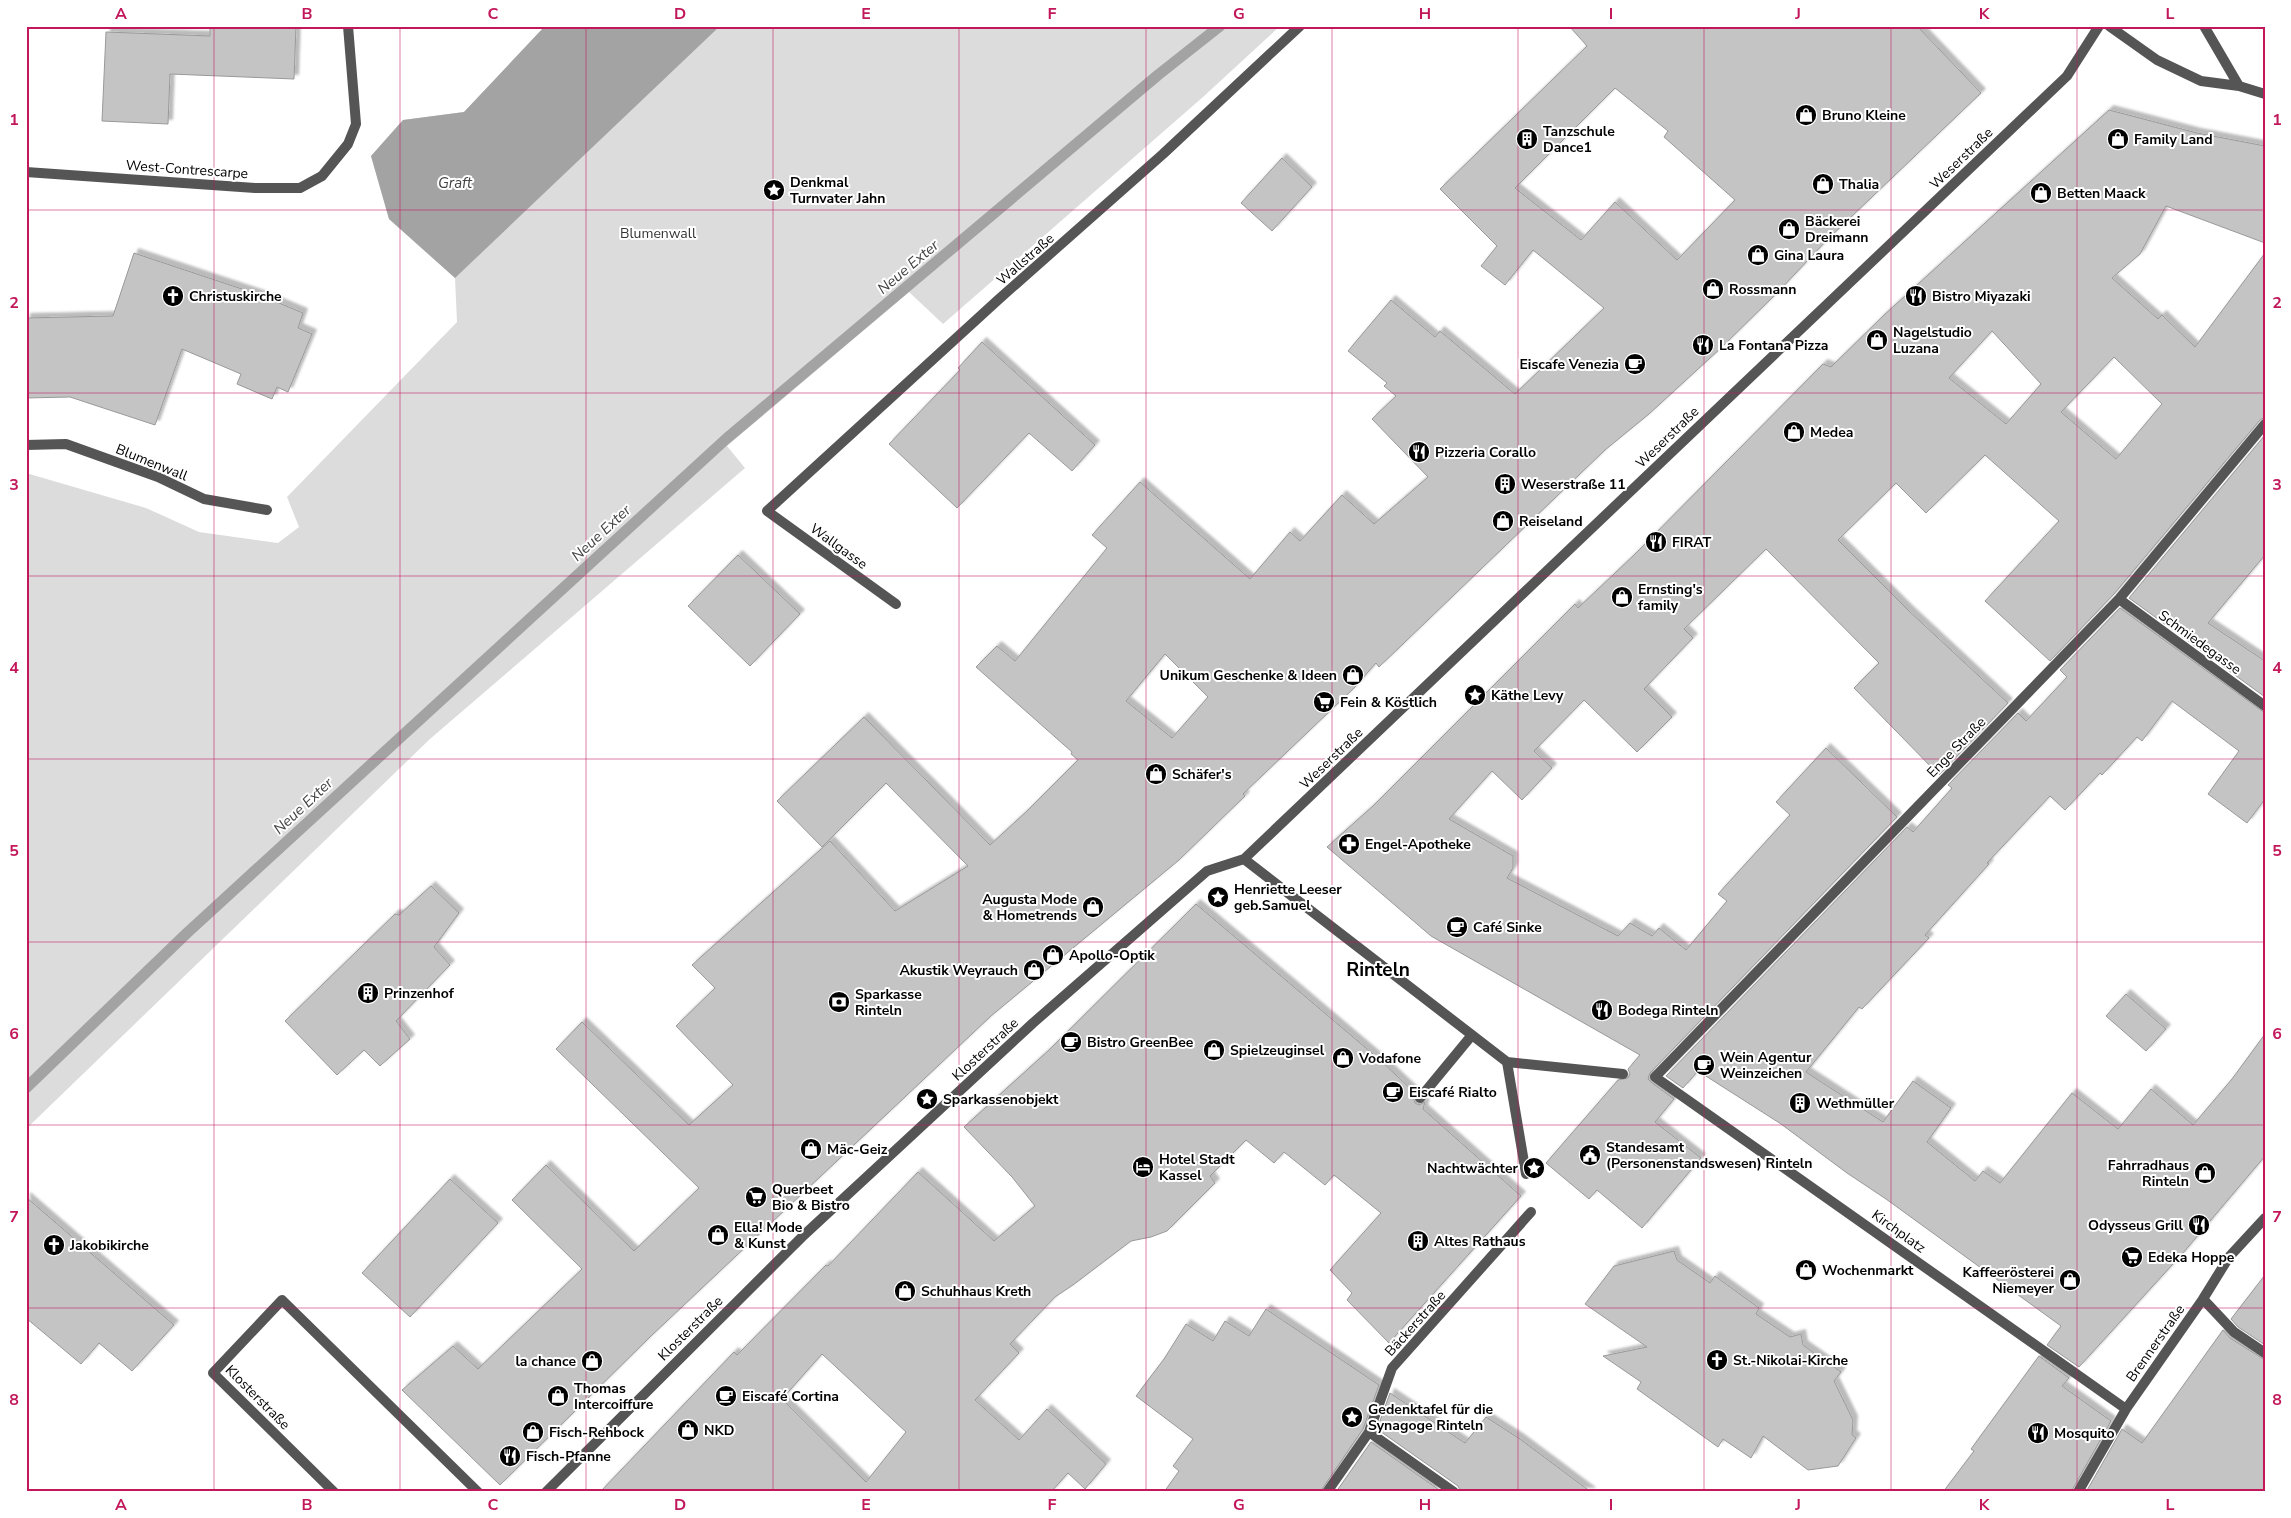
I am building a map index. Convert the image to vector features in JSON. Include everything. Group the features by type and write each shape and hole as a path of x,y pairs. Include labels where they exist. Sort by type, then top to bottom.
{"street":[{"name":"West-Contrescarpe","path":"26,172 255,188 300,188 322,176 348,144 356,124 348,26"},
{"name":"Wallstraße","path":"766,511 992,305 1156,160 1300,26"},
{"name":"Weserstraße","path":"1244,859 2067,76 2099,26"},
{"path":"2109,26 2157,60 2201,81 2239,86 2265,94"},
{"path":"2204,26 2239,86"},
{"name":"Enge Straße","path":"1655,1077 2119,599 2265,424"},
{"name":"Blumenwall","path":"26,445 66,444 158,477 204,499 267,510"},
{"name":"Wallgasse","path":"766,511 896,604"},
{"name":"Schmiedegasse","path":"2119,599 2265,706"},
{"path":"1244,859 1507,1062 1623,1074"},
{"name":"Klosterstraße","path":"546,1492 804,1235 1033,1023 1207,871 1244,859"},
{"path":"1420,1098 1472,1035"},
{"path":"1507,1062 1526,1174"},
{"name":"Kirchplatz","path":"1655,1077 2126,1409"},
{"name":"Bäckerstraße","path":"1327,1492 1369,1432 1392,1368 1531,1212"},
{"name":"Brennerstraße","path":"2078,1492 2126,1409 2203,1299 2229,1257 2265,1218"},
{"path":"2203,1299 2234,1332 2265,1353"},
{"name":"Klosterstraße","path":"334,1492 213,1372 282,1300 478,1492"},
{"path":"1369,1432 1454,1492"}],"green space":[{"name":"Blumenwall","path":"545,26 1280,26 1203,97 943,324 909,292 727,446 745,468 430,739 26,1129 26,473 146,508 199,532 278,543 299,527 287,497 457,322 455,278 389,219 371,156 403,120 464,112"}],"water":[{"name":"Graft","path":"545,26 720,26 455,278 389,219 371,156 403,120 464,112"}],"building":[{"path":"210,26 296,26 294,79 170,74 168,124 102,121 106,32 210,36"},
{"path":"1569,26 1917,26 1981,93 1828,239 1721,348 1649,414 1605,450 1379,667 1376,663 1353,689 1243,794 1245,796 1179,860 991,1016 650,1337 500,1485 402,1390 453,1346 478,1369 582,1269 512,1200 546,1165 634,1251 699,1188 556,1049 582,1022 689,1125 733,1085 676,1026 715,988 692,965 830,841 895,911 968,866 886,783 822,847 777,801 864,717 990,845 1078,760 1071,754 1072,752 976,667 997,646 1015,661 1107,548 1092,535 1140,482 1250,579 1290,532 1300,541 1342,495 1374,524 1428,477 1372,419 1396,396 1384,386 1387,383 1348,351 1391,300 1435,337 1440,331 1515,394 1604,308 1533,250 1505,285 1481,266 1497,246 1440,189 1587,46","holes":["1615,88 1668,131 1664,137 1735,200 1677,260 1615,202 1581,240 1515,188","1165,654 1208,697 1172,738 1126,701"]},
{"path":"2109,110 2197,133 2265,146 2265,243 2166,206 2140,254 2112,278 2158,319 2162,315 2195,347 2265,253 2265,417 2260,420 2114,594 2050,661 1985,601 2059,521 1985,455 1926,513 1896,483 1838,540 1909,611 2008,703 1939,775 1854,688 1879,663 1766,549 1684,629 1693,638 1644,689 1672,717 1637,752 1584,700 1534,751 1552,768 1522,800 1492,771 1449,819 1513,856 1513,868 1507,878 1618,936 1630,923 1652,936 1659,928 1686,950 1727,901 1718,894 1790,815 1776,802 1826,748 1897,817 1650,1073 1648,1079 1674,1099 1655,1122 1701,1158 1642,1228 1597,1190 1589,1199 1546,1163 1618,1080 1628,1078 1630,1074 1628,1069 1640,1055 1431,936 1327,847 1373,806 1575,604 1578,608 1633,556 1823,364 1831,367 1883,316","holes":["1992,331 2041,384 2006,424 1949,378","2114,357 2162,404 2116,459 2061,412"]},
{"path":"1282,158 1312,187 1272,231 1241,203"},
{"path":"134,253 260,295 303,313 298,328 312,334 288,392 277,387 272,399 237,384 241,374 182,349 155,425 70,397 26,398 26,318 113,316"},
{"path":"982,342 1095,445 1072,471 1029,433 957,508 889,444 960,370 958,368"},
{"path":"2265,435 2265,555 2208,623 2265,661 2265,697 2129,598"},
{"path":"738,555 800,614 750,666 688,606"},
{"path":"2120,608 2265,713 2265,799 2247,823 2208,794 2239,751 2172,701 2142,741 2137,737 2102,775 2100,773 2065,810 2050,796 1987,863 1989,864 1925,935 1929,938 1862,1009 1859,1007 1806,1072 1883,1122 1913,1081 1951,1108 1927,1142 1975,1181 1983,1171 2000,1183 2072,1093 2118,1129 2151,1089 2193,1125 2232,1079 2265,1034 2265,1156 2183,1253 2079,1367 2047,1345 2061,1326 1781,1124 1698,1071 1683,1088 1666,1076 1907,827 1913,832 1952,788 1948,785 2018,713 2026,721 2067,677 2060,670"},
{"name":"Prinzenhof","path":"431,886 459,913 434,947 450,965 396,1021 410,1039 380,1066 364,1050 337,1075 285,1021 395,914 399,915"},
{"path":"1196,904 1379,1059 1415,1093 1413,1097 1415,1103 1419,1105 1425,1102 1423,1109 1521,1196 1389,1343 1347,1300 1352,1293 1330,1270 1381,1213 1334,1175 1325,1185 1284,1152 1274,1163 1246,1140 1210,1176 1215,1183 1167,1231 1131,1241 1055,1297 1010,1344 1019,1353 975,1400 1019,1440 1047,1409 1106,1464 1085,1489 1068,1473 1051,1492 600,1492 734,1352 737,1355 826,1265 828,1266 918,1172 994,1241 1035,1206 1012,1177 964,1127 1049,1050","holes":["822,1354 906,1432 866,1482 782,1399"]},
{"path":"2126,994 2166,1029 2146,1051 2106,1016"},
{"path":"450,1179 498,1223 410,1317 362,1273"},
{"name":"Jakobikirche","path":"26,1197 174,1325 132,1371 99,1343 81,1364 26,1318"},
{"name":"St.-Nikolai-Kirche","path":"1674,1251 1677,1260 1710,1283 1715,1276 1759,1308 1756,1314 1790,1337 1801,1334 1803,1345 1841,1372 1834,1381 1853,1420 1852,1435 1856,1438 1838,1466 1808,1470 1763,1436 1751,1458 1723,1439 1718,1447 1637,1389 1641,1382 1603,1356 1647,1347 1585,1304 1614,1266"},
{"path":"2265,1275 2265,1345 2238,1327 2231,1319"},
{"path":"1266,1309 1379,1385 1363,1429 1320,1492 1164,1492 1179,1471 1173,1466 1193,1439 1136,1396 1164,1359 1186,1324 1213,1341 1225,1321 1249,1336"},
{"path":"2223,1330 2230,1338 2265,1360 2265,1492 2086,1492 2122,1429 2142,1443"},
{"name":"Mosquito","path":"2039,1356 2069,1378 2062,1386 2111,1421 2071,1492 1943,1492 1974,1451 1971,1449"},
{"path":"1390,1393 1465,1443 1486,1417 1520,1439 1591,1492 1461,1492 1458,1486 1377,1429"},
{"path":"1371,1442 1442,1492 1336,1492"}],"waterway":[{"name":"Neue Exter","path":"26,1088 187,933 726,439 1158,75 1220,26"}],"place":[{"name":"Bruno Kleine","path":"1806,115"},
{"name":"Tanzschule Dance1","path":"1527,139"},
{"name":"Family Land","path":"2118,139"},
{"name":"Thalia","path":"1823,184"},
{"name":"Denkmal Turnvater Jahn","path":"774,190"},
{"name":"Betten Maack","path":"2041,193"},
{"name":"Bäckerei Dreimann","path":"1789,229"},
{"name":"Gina Laura","path":"1758,255"},
{"name":"Rossmann","path":"1713,289"},
{"name":"Christuskirche","path":"173,296"},
{"name":"Bistro Miyazaki","path":"1916,296"},
{"name":"Nagelstudio Luzana","path":"1877,340"},
{"name":"La Fontana Pizza","path":"1703,345"},
{"name":"Eiscafe Venezia","path":"1635,364"},
{"name":"Medea","path":"1794,432"},
{"name":"Pizzeria Corallo","path":"1419,452"},
{"name":"Weserstraße 11","path":"1505,484"},
{"name":"Reiseland","path":"1503,521"},
{"name":"FIRAT","path":"1656,542"},
{"name":"Ernsting's family","path":"1622,597"},
{"name":"Unikum Geschenke & Ideen","path":"1353,675"},
{"name":"Käthe Levy","path":"1475,695"},
{"name":"Fein & Köstlich","path":"1324,702"},
{"name":"Schäfer's","path":"1156,774"},
{"name":"Engel-Apotheke","path":"1349,844"},
{"name":"Henriette Leeser geb.Samuel","path":"1218,897"},
{"name":"Augusta Mode & Hometrends","path":"1093,907"},
{"name":"Café Sinke","path":"1457,927"},
{"name":"Apollo-Optik","path":"1053,955"},
{"name":"Akustik Weyrauch","path":"1034,970"},
{"name":"Prinzenhof","path":"368,993"},
{"name":"Sparkasse Rinteln","path":"839,1002"},
{"name":"Bodega Rinteln","path":"1602,1010"},
{"name":"Bistro GreenBee","path":"1071,1042"},
{"name":"Spielzeuginsel","path":"1214,1050"},
{"name":"Vodafone","path":"1343,1058"},
{"name":"Wein Agentur Weinzeichen","path":"1704,1065"},
{"name":"Eiscafé Rialto","path":"1393,1092"},
{"name":"Sparkassenobjekt","path":"927,1099"},
{"name":"Wethmüller","path":"1800,1103"},
{"name":"Mäc-Geiz","path":"811,1149"},
{"name":"Standesamt (Personenstandswesen) Rinteln","path":"1590,1155"},
{"name":"Hotel Stadt Kassel","path":"1143,1167"},
{"name":"Nachtwächter","path":"1534,1168"},
{"name":"Fahrradhaus Rinteln","path":"2205,1173"},
{"name":"Querbeet Bio & Bistro","path":"756,1197"},
{"name":"Odysseus Grill","path":"2199,1225"},
{"name":"Ella! Mode & Kunst","path":"718,1235"},
{"name":"Altes Rathaus","path":"1418,1241"},
{"name":"Jakobikirche","path":"54,1245"},
{"name":"Edeka Hoppe","path":"2132,1257"},
{"name":"Wochenmarkt","path":"1806,1270"},
{"name":"Kaffeerösterei Niemeyer","path":"2070,1280"},
{"name":"Schuhhaus Kreth","path":"905,1291"},
{"name":"St.-Nikolai-Kirche","path":"1717,1360"},
{"name":"la chance","path":"592,1361"},
{"name":"Thomas Intercoiffure","path":"558,1396"},
{"name":"Eiscafé Cortina","path":"726,1396"},
{"name":"Gedenktafel für die Synagoge Rinteln","path":"1352,1417"},
{"name":"NKD","path":"688,1430"},
{"name":"Fisch-Rehbock","path":"533,1432"},
{"name":"Mosquito","path":"2038,1433"},
{"name":"Fisch-Pfanne","path":"510,1456"}],"district":[{"name":"Rinteln","path":"1378,969"}]}
